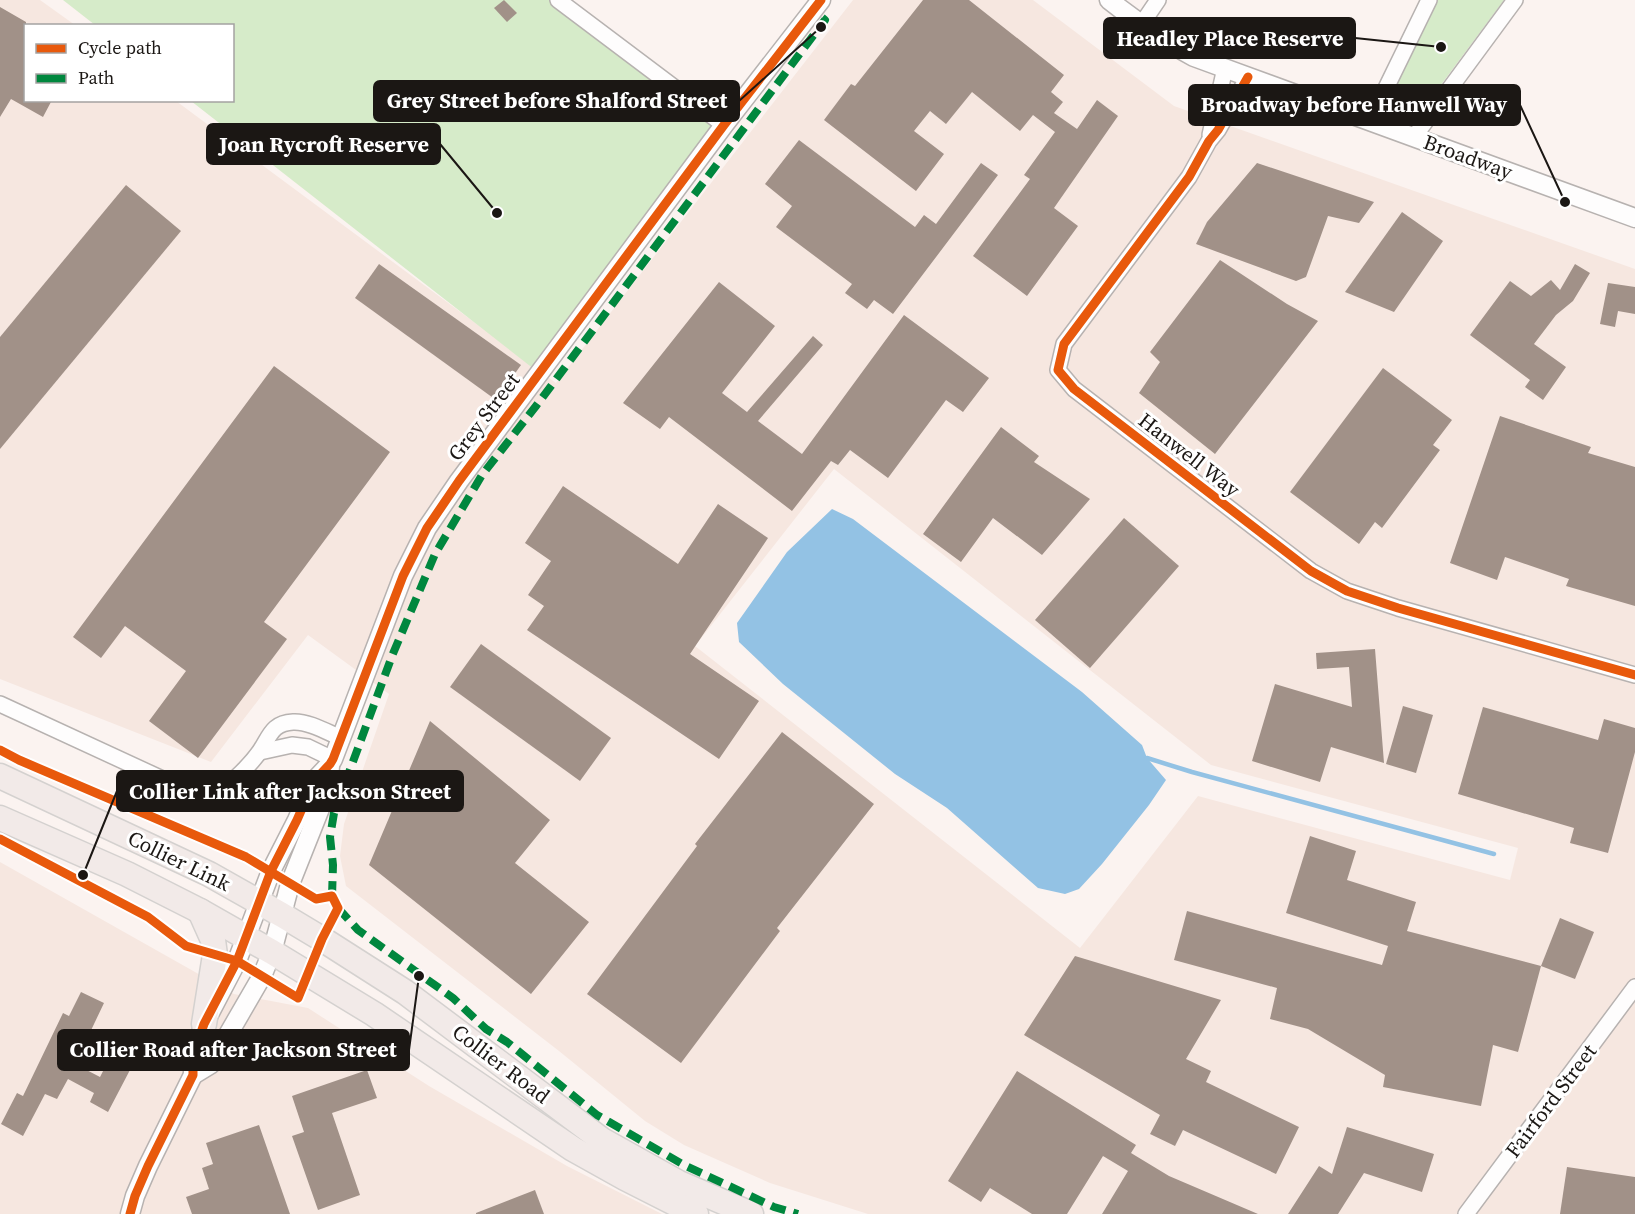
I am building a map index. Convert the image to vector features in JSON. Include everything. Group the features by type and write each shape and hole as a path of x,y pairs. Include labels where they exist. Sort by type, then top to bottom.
{"main road":[{"name":"Collier Link","path":"0,776 209,874 259,902"},
{"name":"Collier Link","path":"0,818 126,874 246,937"},
{"name":"Collier Road","path":"259,902 405,992 602,1140 679,1183 751,1214"},
{"path":"200,911 213,940 215,955 204,1024"},
{"name":"Collier Road","path":"246,937 374,1014 573,1149 696,1214"}],"street":[{"path":"558,0 724,125"},
{"name":"Grey Street","path":"193,1075 211,1064 262,976 272,951 290,884 329,786 332,761 403,576 427,528 465,472 724,125 821,0"},
{"name":"Broadway","path":"1109,0 1141,25 1194,57 1635,218"},
{"path":"1141,25 1158,0"},
{"path":"1370,121 1429,0"},
{"path":"1414,137 1515,0"},
{"name":"Hanwell Way","path":"1209,141 1225,68"},
{"name":"Hanwell Way","path":"1248,77 1189,177 1064,344 1058,370 1074,389 1311,571 1347,591 1398,608 1635,675"},
{"path":"0,704 184,789 222,788 236,778 260,752 273,729 283,724 296,722 341,738"},
{"path":"260,752 292,745 308,747 332,761"},
{"name":"Grey Street","path":"193,1075 193,1055 204,1024 234,967 271,871 314,781 332,761"},
{"name":"Fairford Street","path":"1466,1214 1635,987"},
{"path":"129,1214 148,1166 193,1075"}],"shaded area":[{"path":"0,0 40,0 74,24 24,24 24,102 177,102 556,383 853,0 1033,0 1174,106 1635,269 1635,1214 868,1214 770,1183 684,1145 645,1121 559,1051 346,886 340,856 344,824 389,694 308,635 211,762 0,679","holes":["834,469 1211,765 1518,848 1510,880 1198,796 1080,948 695,646"]},
{"path":"0,862 234,994 308,1008 429,1086 567,1166 662,1214 0,1214"}],"green space":[{"path":"63,0 558,0 724,125 539,373 192,102 234,102 234,24 94,24"},
{"path":"1437,0 1504,0 1420,113 1416,116 1402,118 1391,109 1391,94"}],"water":[{"path":"832,509 853,519 1082,692 1142,745 1147,758 1166,780 1102,864 1079,889 1065,894 1038,888 947,808 895,774 783,684 739,642 737,623 787,552"}],"building":[{"path":"504,0 517,13 507,22 494,8"},
{"path":"923,0 969,0 1064,75 1051,92 1063,102 1054,113 1077,129 1097,100 1118,116 1054,208 1078,226 1027,296 973,256 1030,179 1024,175 1055,132 1033,115 1020,131 972,92 946,124 930,111 914,131 944,154 916,191 824,120 851,84 855,86"},
{"path":"0,7 26,22 24,24 24,102 51,102 43,117 11,99 0,117"},
{"path":"799,140 915,227 924,215 936,224 981,163 998,175 893,314 874,300 867,309 845,293 852,284 776,227 792,206 765,184"},
{"path":"1257,163 1374,202 1359,223 1328,216 1306,277 1296,281 1196,244 1207,222"},
{"path":"126,185 181,231 0,449 0,337"},
{"path":"1402,212 1443,241 1394,312 1345,292"},
{"path":"1220,260 1287,304 1318,321 1215,454 1139,393 1160,362 1150,352"},
{"path":"379,264 521,365 496,400 355,298"},
{"path":"1575,264 1590,273 1573,301 1556,315 1534,344 1566,367 1543,400 1525,387 1530,380 1470,335 1510,281 1531,296 1551,280 1560,290"},
{"path":"719,282 775,326 722,393 747,412 813,336 823,345 758,421 802,454 904,315 989,378 963,412 946,400 888,478 850,450 838,465 831,461 792,511 669,417 660,429 623,403"},
{"path":"1608,283 1635,287 1635,314 1618,311 1615,327 1600,324"},
{"path":"274,366 390,452 264,622 287,639 198,758 149,721 186,671 125,626 101,658 73,637"},
{"path":"1383,368 1452,420 1433,445 1440,450 1382,528 1375,522 1359,544 1290,492"},
{"path":"1500,416 1591,447 1588,453 1635,467 1635,606 1566,586 1569,579 1505,557 1497,580 1450,563"},
{"path":"1001,427 1039,456 1034,462 1090,499 1042,555 993,518 961,562 923,534"},
{"path":"563,486 678,564 718,504 768,538 690,654 759,701 719,759 527,630 544,606 528,595 551,561 525,543"},
{"path":"1124,518 1179,566 1090,668 1035,620"},
{"path":"481,644 611,738 580,781 450,687"},
{"path":"1375,649 1384,763 1331,747 1320,782 1252,761 1275,684 1352,707 1349,667 1317,669 1316,653"},
{"path":"1403,706 1433,715 1416,773 1386,764"},
{"path":"1483,707 1598,740 1604,719 1635,728 1635,752 1608,853 1570,843 1574,828 1458,794"},
{"path":"430,721 550,820 515,863 589,922 531,994 369,865"},
{"path":"782,732 874,804 777,928 780,931 681,1063 587,994 697,846 695,844"},
{"path":"1310,836 1356,851 1347,880 1416,902 1407,931 1541,966 1518,1052 1493,1045 1481,1106 1383,1087 1385,1075 1308,1029 1270,1019 1277,988 1174,960 1187,911 1382,965 1388,946 1286,913"},
{"path":"1560,918 1594,932 1575,979 1541,966"},
{"path":"1075,956 1221,1000 1186,1059 1211,1071 1206,1082 1299,1127 1276,1174 1183,1130 1175,1146 1150,1134 1160,1115 1024,1035"},
{"path":"81,992 104,1003 75,1064 100,1077 121,1036 142,1047 108,1112 90,1102 94,1093 68,1079 57,1099 45,1094 23,1136 1,1124 17,1093 23,1096 63,1013 69,1016"},
{"path":"367,1070 377,1098 332,1113 360,1195 318,1210 292,1136 304,1132 292,1096"},
{"path":"1017,1071 1136,1145 1131,1153 1169,1176 1258,1214 1102,1214 1128,1171 1103,1156 1067,1214 1032,1214 990,1188 981,1202 948,1181"},
{"path":"259,1125 290,1214 192,1214 186,1197 209,1189 202,1168 213,1164 206,1143"},
{"path":"1347,1127 1434,1154 1422,1192 1364,1173 1338,1214 1288,1214 1319,1166 1332,1174"},
{"path":"1567,1167 1635,1177 1635,1214 1560,1214"},
{"path":"535,1190 544,1214 476,1214 476,1213"}],"waterway":[{"path":"1147,758 1494,854"}],"marked path":[{"path":"332,896 333,865 330,837 334,813 392,656 435,554 482,475 825,20 813,10"},
{"path":"338,908 358,930 453,998 486,1029 507,1042 597,1115 684,1165 774,1207 798,1214"}],"cycle path":[{"path":"130,1214 148,1166 193,1075 193,1055 204,1024 237,961 271,871 314,781 333,759 403,576 427,528 459,481 724,125 821,0"},
{"path":"1248,77 1189,177 1064,344 1058,370 1074,389 1311,571 1347,591 1398,608 1635,675"},
{"path":"0,750 246,857 316,899 332,896 338,908 322,939 298,998 237,961 186,946 148,917 0,839"}],"place":[{"name":"Grey Street before Shalford Street","path":"821,27"},
{"name":"Headley Place Reserve","path":"1441,47"},
{"name":"Broadway before Hanwell Way","path":"1565,202"},
{"name":"Joan Rycroft Reserve","path":"497,213"},
{"name":"Collier Link after Jackson Street","path":"83,875"},
{"name":"Collier Road after Jackson Street","path":"419,976"}]}
